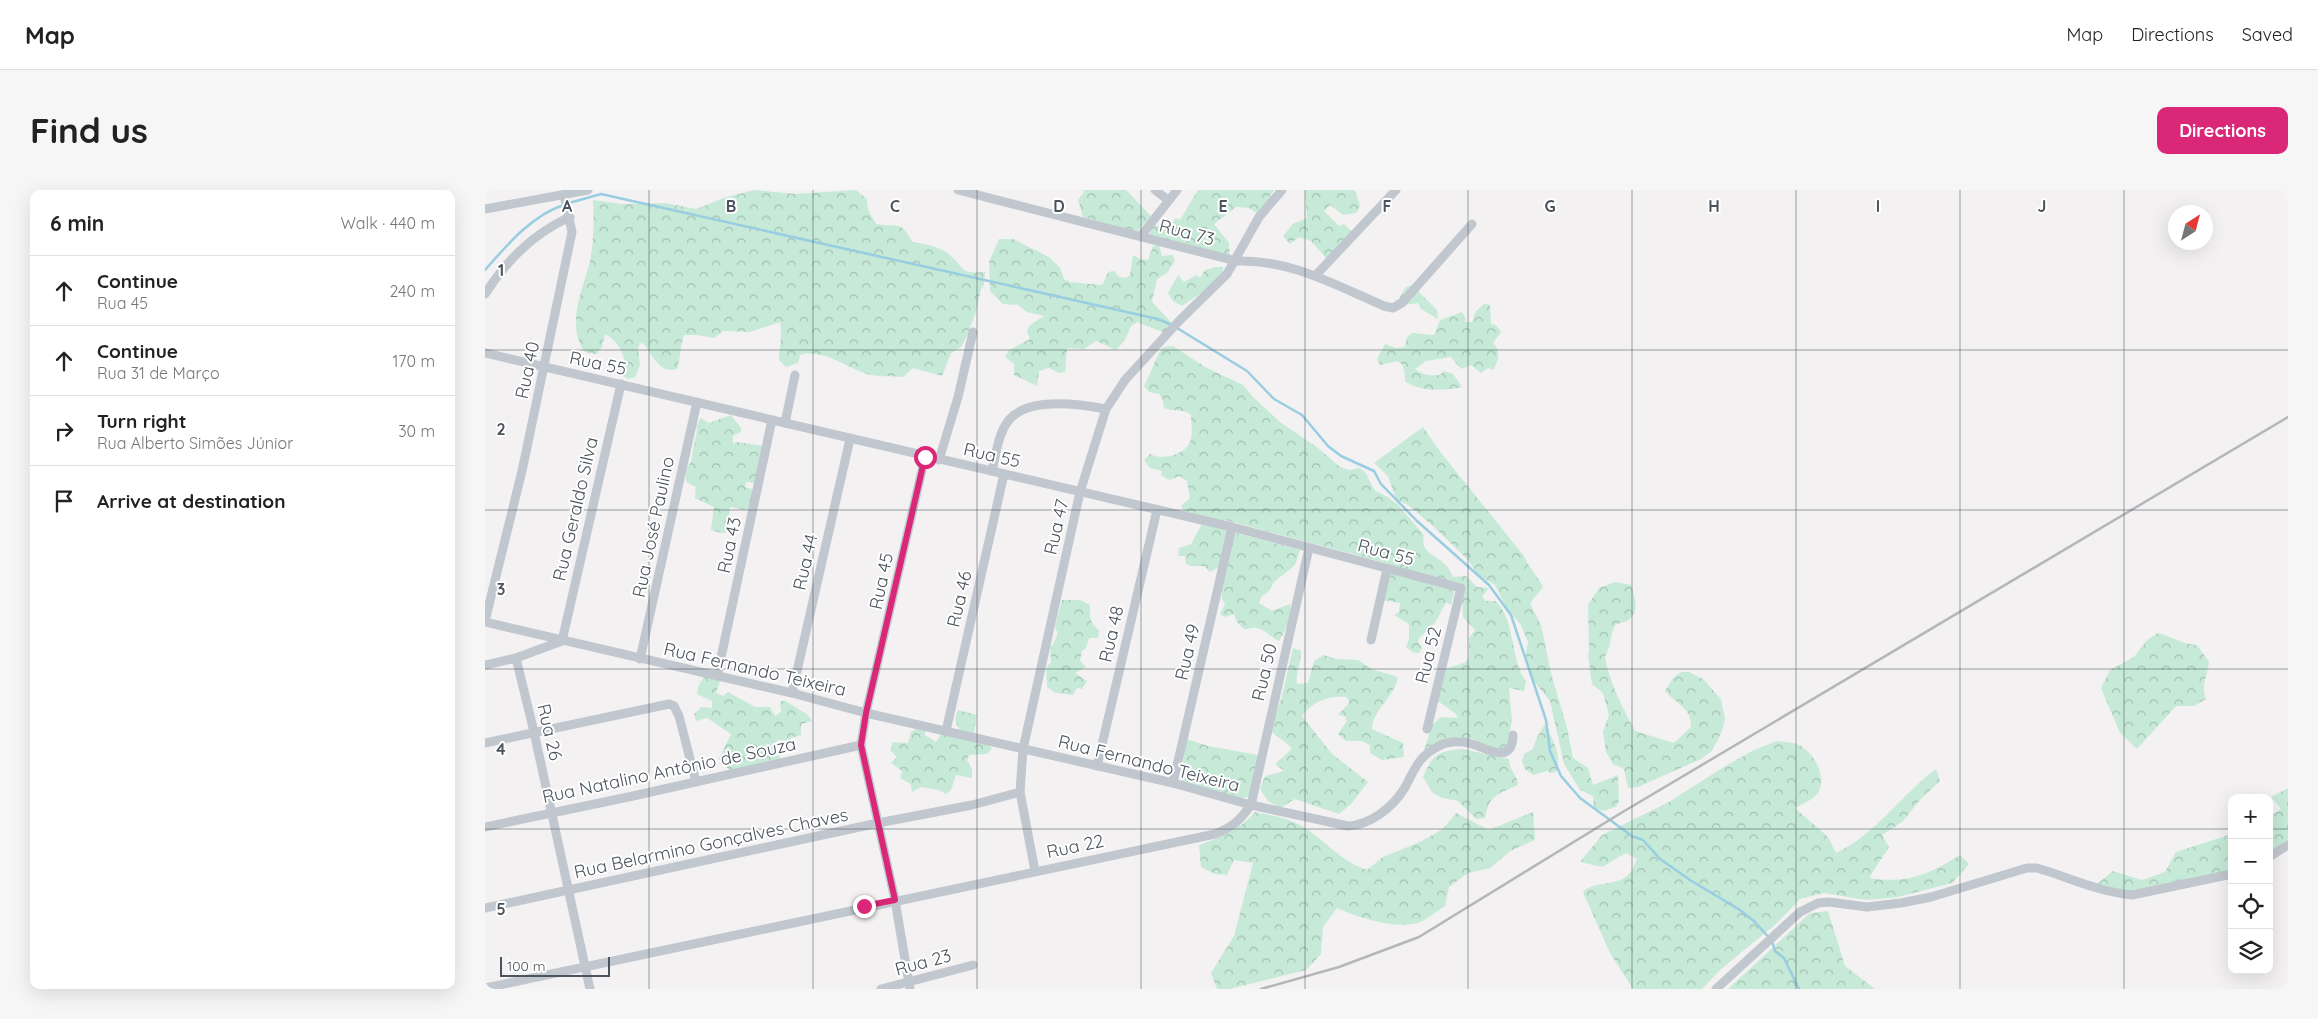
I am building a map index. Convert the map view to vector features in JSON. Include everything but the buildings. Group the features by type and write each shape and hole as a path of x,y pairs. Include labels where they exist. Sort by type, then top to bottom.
{"street":[{"path":"485,209 565,199 588,190"},
{"name":"Rua 73","path":"959,190 1235,261 1258,262 1316,275 1384,306 1393,308 1402,303 1472,224"},
{"path":"1155,190 1169,200"},
{"path":"1141,236 1177,190"},
{"name":"Rua 47","path":"1023,750 1081,492 1106,410 1125,380 1179,320 1217,285 1235,261 1259,217 1282,190"},
{"path":"1316,275 1396,190"},
{"name":"Rua 40","path":"485,622 545,368 572,232 570,215 565,199"},
{"path":"485,294 511,260 544,231 570,215"},
{"path":"939,460 958,397 973,332"},
{"name":"Rua 55","path":"485,353 1232,527 1461,588"},
{"path":"785,423 795,375"},
{"name":"Rua Geraldo Silva","path":"562,641 621,384"},
{"name":"Rua José Paulino","path":"640,659 697,402"},
{"path":"992,471 1003,430 1010,419 1020,412 1042,404 1061,403 1106,410"},
{"name":"Rua 43","path":"717,676 772,420"},
{"name":"Rua 44","path":"792,693 850,439"},
{"name":"Rua 45","path":"861,745 866,713 925,457"},
{"name":"Rua 46","path":"947,731 1004,474"},
{"name":"Rua 48","path":"1097,766 1157,510"},
{"name":"Rua 49","path":"1173,783 1232,527"},
{"name":"Rua 50","path":"1251,805 1309,548"},
{"path":"1371,640 1387,569"},
{"name":"Rua 52","path":"1427,729 1461,588"},
{"name":"Rua Fernando Teixeira","path":"485,622 792,693 866,713 1023,750 1173,783 1251,805 1337,825 1358,826 1393,804 1405,787 1416,765 1438,747 1447,743 1457,742 1471,744 1490,752 1500,753 1509,749 1513,743 1513,734"},
{"path":"485,665 516,658 562,641"},
{"name":"Rua 26","path":"516,658 590,989"},
{"path":"485,743 669,704 677,710 696,782"},
{"path":"861,745 895,900 910,986"},
{"name":"Rua Natalino Antônio de Souza","path":"485,827 861,745"},
{"path":"1023,750 1020,792 1035,872"},
{"name":"Rua Belarmino Gonçalves Chaves","path":"485,908 879,823 972,805 1020,792"},
{"name":"Rua 22","path":"485,988 1215,834 1239,822 1251,805"},
{"path":"2273,854 2288,845"},
{"path":"1716,989 1763,948 1800,912 1818,903 1829,902 1867,907 1901,903 2027,868 2037,868 2093,887 2132,895 2228,875"},
{"name":"Rua 23","path":"881,989 910,986 973,965"}],"green space":[{"path":"754,190 795,194 856,190 867,199 868,210 876,224 902,227 912,242 942,250 951,256 964,270 985,272 984,285 981,289 977,309 967,336 961,347 951,353 942,376 913,368 903,377 871,375 834,359 817,354 800,355 798,363 786,367 779,360 780,322 750,332 723,331 714,338 684,335 677,369 671,370 661,366 644,344 640,343 638,349 640,365 635,377 629,379 620,375 621,369 625,364 624,359 619,346 609,336 605,334 602,347 596,354 585,352 576,330 576,319 577,307 591,254 593,200 622,204 665,203 696,209 724,198"},
{"path":"1083,190 1126,190 1151,216 1137,232 1083,217 1078,200 1084,192"},
{"path":"1198,190 1274,190 1258,214 1249,208 1236,207 1214,224 1229,243 1230,257 1149,236 1153,225 1171,229 1175,218 1180,220"},
{"path":"1305,190 1355,190 1360,206 1356,213 1343,215 1330,205 1324,211 1339,226 1344,224 1352,232 1327,259 1311,241 1299,237 1290,244 1283,236 1293,224 1307,218"},
{"path":"999,239 1013,239 1049,257 1060,268 1064,279 1070,282 1101,285 1108,272 1114,271 1119,277 1126,278 1130,275 1133,255 1140,259 1148,260 1153,246 1159,245 1162,256 1173,255 1175,261 1167,273 1157,279 1152,302 1172,323 1165,333 1137,322 1131,326 1125,340 1116,350 1096,341 1084,349 1067,348 1065,372 1059,373 1049,368 1039,371 1037,386 1014,375 1014,364 1005,357 1009,350 1030,339 1027,331 1030,325 1044,316 1027,312 1018,305 1003,304 990,291 989,262"},
{"path":"1223,267 1223,274 1208,288 1182,306 1173,301 1168,293 1178,275 1184,282 1197,275 1200,278 1205,270"},
{"path":"1412,285 1437,310 1438,319 1421,309 1418,303 1398,306 1395,300 1399,299 1405,288"},
{"path":"1484,304 1490,305 1491,324 1496,325 1501,332 1493,343 1496,346 1498,356 1493,370 1488,368 1481,373 1471,365 1461,369 1451,357 1426,361 1415,369 1420,373 1430,375 1440,375 1444,371 1453,374 1462,387 1433,390 1417,387 1405,381 1403,367 1398,361 1380,365 1377,359 1385,344 1396,348 1405,347 1407,337 1412,333 1434,335 1440,320 1462,312 1466,319 1465,322 1472,322 1476,311"},
{"path":"1173,346 1205,367 1243,385 1280,422 1318,448 1340,467 1349,470 1360,468 1366,473 1374,490 1398,505 1424,535 1423,541 1426,550 1447,566 1453,577 1466,576 1477,587 1489,588 1482,597 1486,601 1496,601 1503,610 1510,630 1517,662 1526,682 1524,691 1509,688 1512,721 1506,747 1501,749 1484,747 1474,739 1459,737 1424,751 1432,725 1441,717 1458,718 1456,714 1435,699 1444,669 1467,661 1469,638 1475,630 1463,617 1462,596 1456,585 1451,605 1446,602 1435,623 1419,638 1418,642 1422,648 1419,653 1414,653 1406,647 1409,639 1409,624 1394,615 1399,612 1400,603 1383,600 1390,567 1386,563 1225,520 1211,519 1185,512 1181,506 1190,498 1187,481 1180,476 1169,480 1161,475 1162,471 1150,468 1144,460 1150,454 1168,457 1180,453 1189,445 1191,439 1191,415 1164,408 1163,400 1159,394 1149,392 1144,386 1163,347"},
{"path":"731,415 741,428 741,432 733,436 733,444 737,442 764,446 754,483 746,482 745,487 752,489 754,494 752,507 746,510 730,507 727,532 721,533 711,530 714,507 695,498 696,487 686,482 686,471 691,461 697,430 696,426 701,418 709,423"},
{"path":"1423,427 1441,453 1524,556 1543,587 1530,603 1541,625 1551,673 1567,728 1573,758 1588,768 1593,785 1618,775 1619,801 1616,807 1603,811 1594,808 1593,796 1580,790 1564,764 1550,701 1533,680 1525,658 1528,642 1520,623 1508,611 1495,585 1477,574 1469,561 1434,527 1408,505 1396,499 1388,476 1374,463"},
{"path":"1202,524 1300,550 1295,565 1273,583 1270,590 1261,597 1259,603 1272,611 1290,604 1290,613 1284,633 1279,641 1260,629 1244,629 1237,622 1234,614 1224,617 1220,614 1225,604 1222,599 1221,566 1210,572 1205,566 1186,564 1185,556 1178,556 1179,548 1191,544"},
{"path":"1615,582 1631,585 1636,607 1630,619 1615,625 1605,657 1613,685 1635,731 1674,743 1691,727 1689,715 1665,691 1673,678 1681,672 1689,672 1703,679 1721,699 1725,719 1722,731 1712,751 1701,759 1638,787 1628,788 1624,769 1613,764 1606,752 1603,732 1609,715 1603,693 1592,684 1588,656 1588,605 1599,588"},
{"path":"1062,600 1080,600 1090,605 1092,622 1099,630 1098,638 1089,638 1086,648 1082,651 1080,661 1086,667 1075,673 1087,681 1082,689 1077,688 1073,695 1056,693 1047,687 1046,668 1051,662 1050,646 1053,645 1058,634 1055,627"},
{"path":"2158,633 2187,644 2197,645 2209,662 2204,685 2206,699 2194,706 2176,706 2137,749 2120,733 2101,688 2110,670 2134,657 2147,640"},
{"path":"1293,648 1301,651 1297,684 1308,683 1314,661 1324,655 1336,659 1358,660 1371,669 1398,677 1392,691 1376,715 1372,729 1403,743 1404,757 1382,760 1370,753 1370,745 1362,741 1346,741 1338,734 1347,721 1345,716 1338,715 1349,703 1347,697 1333,697 1321,700 1311,706 1302,716 1332,754 1368,782 1352,803 1339,814 1295,799 1280,808 1268,801 1260,789 1265,776 1284,771 1275,764 1292,749 1268,728 1281,700"},
{"path":"704,677 720,681 716,693 723,696 728,692 755,707 770,707 775,716 781,712 780,702 784,700 808,715 812,721 801,724 801,735 791,738 791,741 778,740 775,743 781,761 774,766 757,772 731,772 719,759 731,734 707,718 696,721 694,714 701,707 712,708 712,701 697,694 699,685"},
{"path":"958,710 977,715 974,732 992,748 987,754 969,755 967,760 972,769 972,778 956,775 951,790 946,794 939,790 921,787 912,792 911,784 900,778 902,771 891,763 897,757 890,750 893,742 908,743 911,732 918,728 925,729 925,735 936,742 941,734 956,735 960,730 956,720"},
{"path":"1545,724 1556,748 1558,766 1556,772 1550,773 1547,771 1533,775 1525,769 1522,761 1524,754 1533,749 1536,739"},
{"path":"1186,739 1208,746 1258,755 1250,796 1240,799 1181,782"},
{"path":"1777,741 1795,743 1803,747 1817,765 1821,779 1818,793 1795,808 1828,837 1836,853 1864,836 1923,779 1936,769 1940,781 1920,800 1902,822 1882,835 1889,847 1869,878 1883,880 1906,879 1927,873 1960,855 1969,864 1952,883 1898,897 1866,900 1824,893 1800,899 1776,924 1720,970 1702,989 1633,989 1610,953 1583,892 1593,886 1613,882 1625,877 1631,871 1637,859 1626,853 1602,867 1580,862 1602,835 1669,802 1754,750"},
{"path":"1463,749 1509,759 1510,767 1517,778 1518,785 1500,793 1492,800 1485,818 1476,819 1458,801 1442,798 1433,793 1423,777 1430,763 1437,755"},
{"path":"2288,788 2288,844 2273,853 2273,814 2281,809 2273,799 2273,796"},
{"path":"1255,812 1300,825 1340,856 1367,870 1383,857 1420,842 1443,829 1456,813 1489,830 1533,812 1535,840 1510,851 1490,868 1468,873 1449,887 1445,906 1421,922 1398,925 1387,924 1366,919 1337,908 1323,927 1321,954 1306,970 1229,989 1217,989 1211,973 1234,936 1253,863 1234,860 1227,875 1215,874 1201,867 1199,845 1230,832 1243,824"},
{"path":"2228,835 2228,875 2148,893 2093,887 2113,871 2142,880 2165,872 2176,852"},
{"path":"1828,911 1845,966 1875,989 1728,989 1810,913"}],"waterway":[{"path":"569,203 601,194 1158,319 1172,325"},
{"path":"485,270 511,241 531,223 564,205"},
{"path":"1177,328 1247,371 1274,399 1302,415 1328,446 1341,456 1374,471 1381,484 1417,521 1489,585 1511,615 1546,720 1550,751 1561,776 1580,798 1632,836 1643,840 1660,859 1690,880 1740,910 1755,922 1772,941 1775,951 1784,958 1799,989"}],"railway":[{"path":"1261,989 1339,967 1419,937 1621,813 2288,417"}],"route":[{"path":"864,906 895,900 861,745 866,713 925,457"}]}
